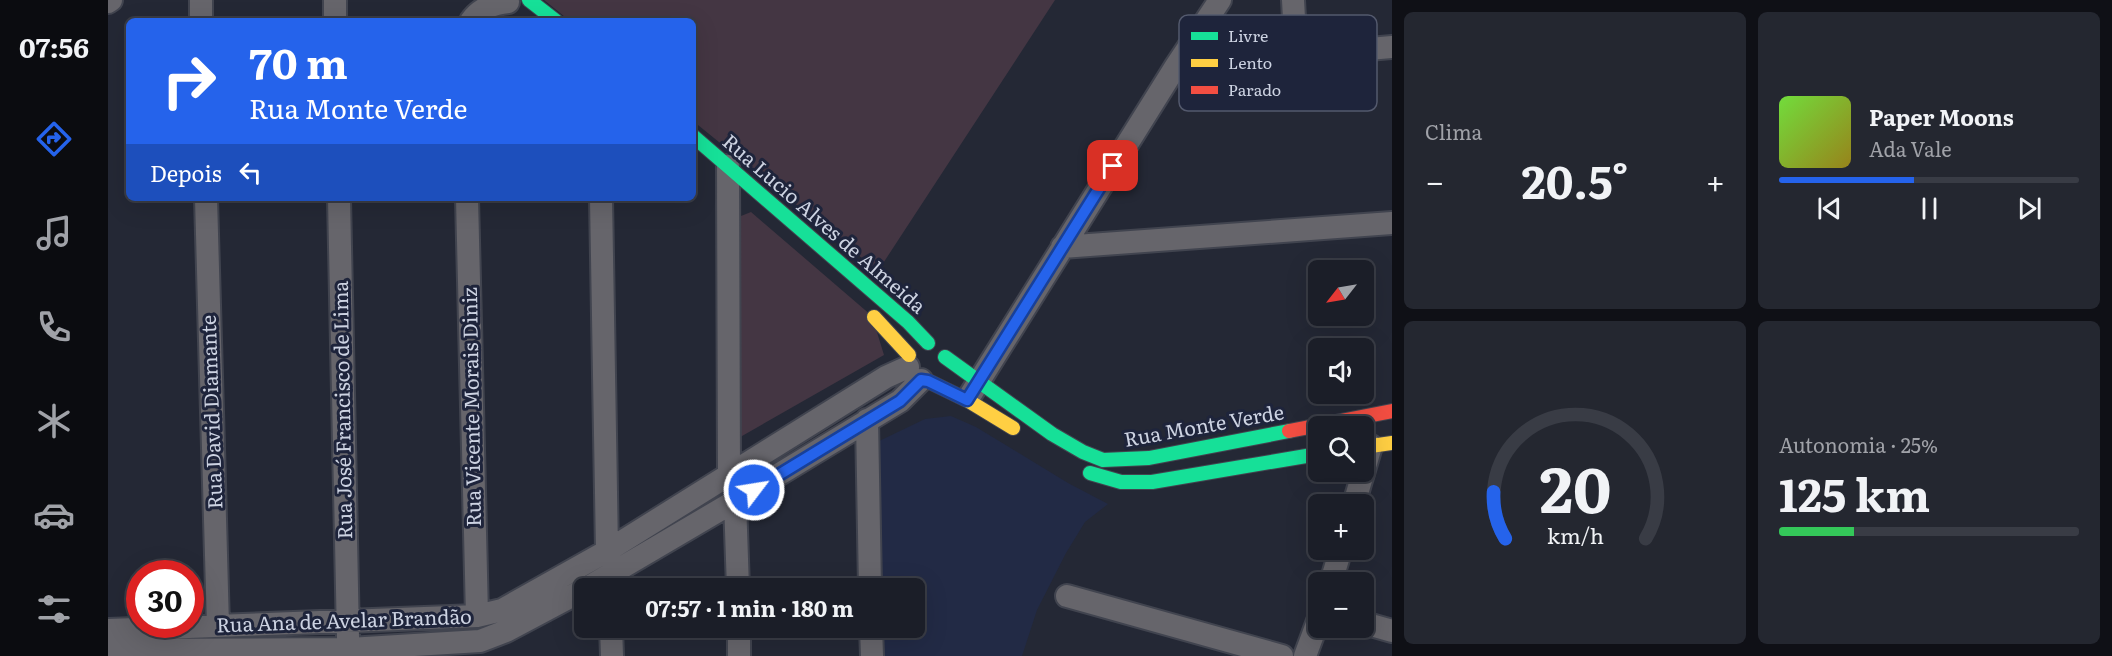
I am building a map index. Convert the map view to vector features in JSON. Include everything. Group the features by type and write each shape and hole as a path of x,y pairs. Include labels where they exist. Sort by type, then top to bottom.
{"street":[{"path":"201,0 201,18"},
{"path":"335,0 335,18"},
{"path":"464,18 466,0"},
{"path":"1210,15 1220,0"},
{"path":"1293,0 1294,15"},
{"path":"474,18 494,4 514,3 549,18"},
{"path":"1377,48 1392,47"},
{"path":"967,400 1179,62"},
{"name":"Rua Lucio Alves de Almeida","path":"696,139 762,214"},
{"name":"Rua Lucio Alves de Almeida","path":"696,155 728,174 908,322 928,343"},
{"path":"728,174 729,473"},
{"name":"Rua David Diamante","path":"206,201 218,626"},
{"name":"Rua José Francisco de Lima","path":"339,201 349,652"},
{"name":"Rua Vicente Morais Diniz","path":"467,201 477,616"},
{"path":"602,201 607,551"},
{"path":"1062,247 1392,222"},
{"name":"Rua Lucio Alves de Almeida","path":"864,308 916,371"},
{"path":"928,343 939,347 946,362 942,373 938,377 916,371 917,345 928,343"},
{"name":"Rua Monte Verde","path":"945,357 1052,434 1083,452 1103,460 1149,458 1392,411"},
{"path":"916,371 1029,438"},
{"name":"Rua Ana de Avelar Brandão","path":"108,630 477,616 502,610 607,551 886,377 916,371"},
{"name":"Rua Ana de Avelar Brandão","path":"616,578 735,501 900,401 916,371"},
{"path":"867,420 870,578"},
{"path":"1358,494 1376,445"},
{"path":"1074,465 1097,476 1121,482 1152,482 1308,456"},
{"path":"735,501 738,578"},
{"name":"Rua Ana de Avelar Brandão","path":"108,650 349,652 480,649 506,631 574,594"},
{"path":"1067,596 1282,656"},
{"path":"1374,626 1392,631"},
{"path":"611,638 612,656"},
{"path":"739,638 739,656"},
{"path":"871,638 872,656"},
{"path":"1305,656 1312,638"}],"shaded area":[{"path":"544,0 1055,0 878,271 696,123 696,18 566,18"},
{"path":"751,212 872,316 884,355 735,440 731,220"},
{"path":"951,416 976,427 1068,483 1108,504 1085,522 1066,553 1037,610 1022,656 883,656 882,638 925,638 925,578 881,578 875,443 925,419"}],"traffic: fast":[{"path":"529,0 552,18"},
{"path":"696,139 908,322 928,343"},
{"path":"945,357 1052,434 1083,452 1103,460 1149,458 1289,431"},
{"path":"1090,473 1121,482 1152,482 1308,456"}],"traffic: slow":[{"path":"874,317 909,355"},
{"path":"928,381 967,400 1013,428"},
{"path":"1374,446 1392,443"}],"traffic: jam":[{"path":"1289,431 1392,411"}],"route":[{"path":"754,490 900,401 921,380 928,381 967,400 1113,166"}]}
